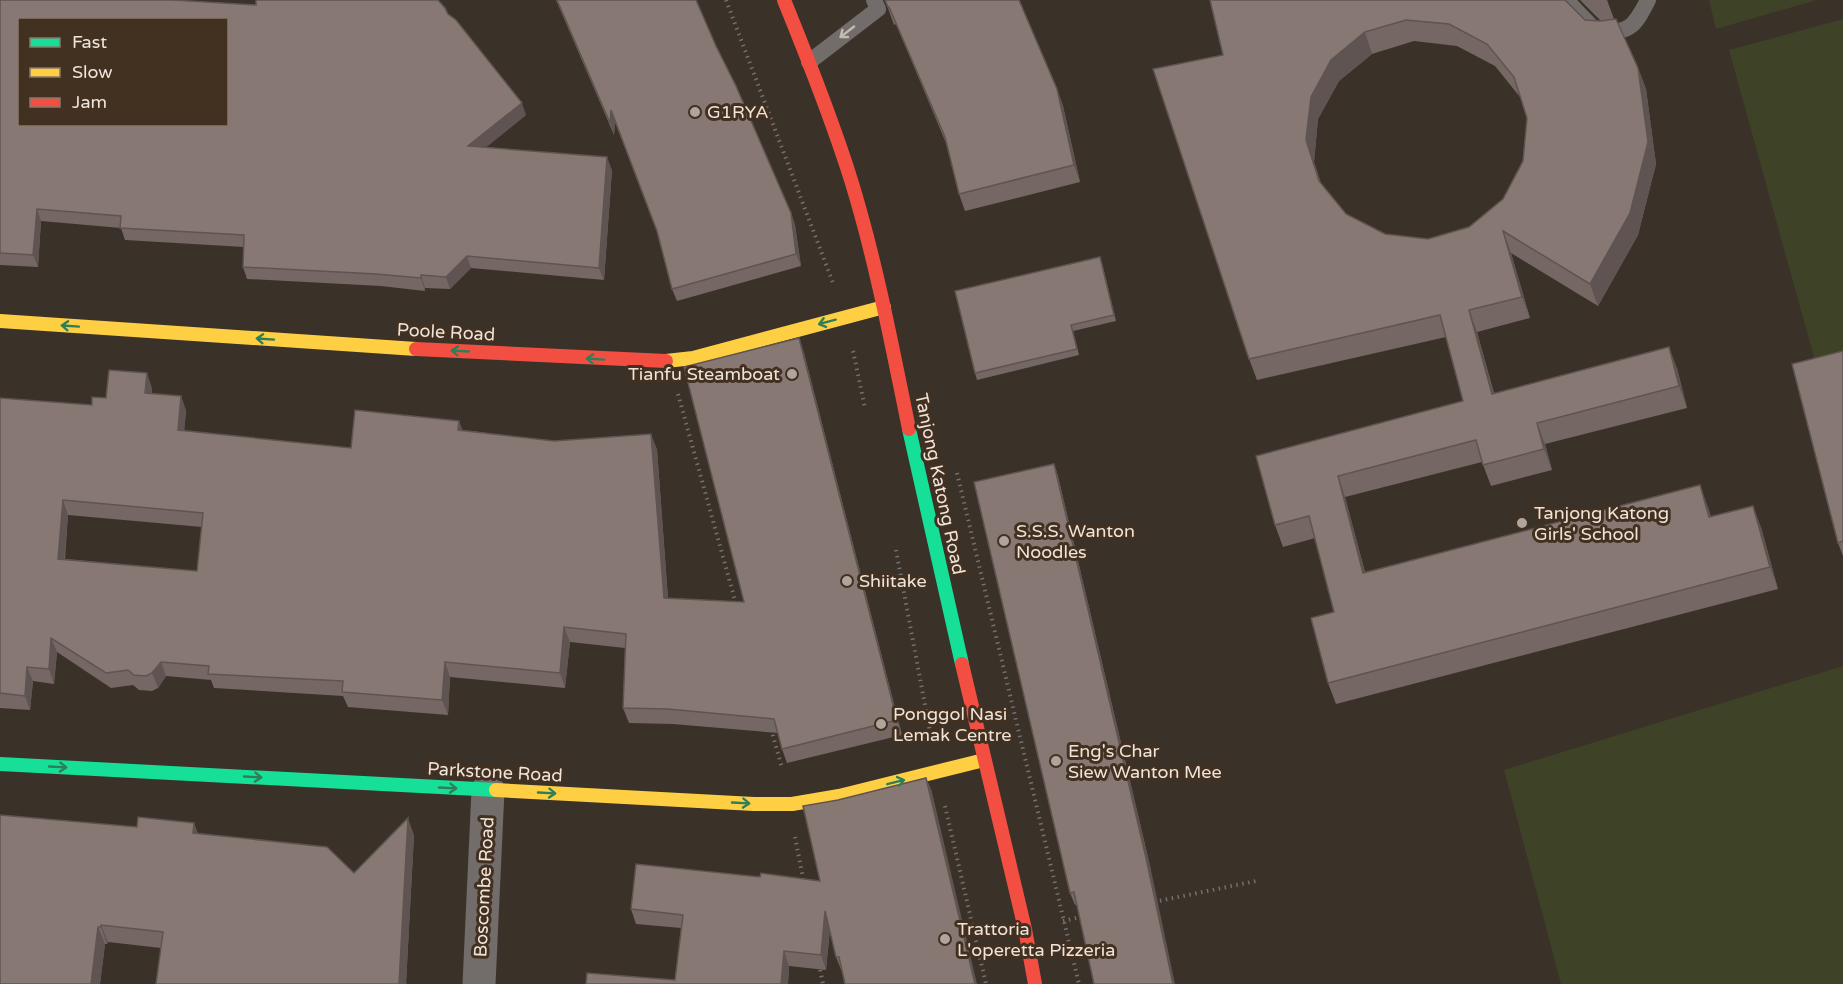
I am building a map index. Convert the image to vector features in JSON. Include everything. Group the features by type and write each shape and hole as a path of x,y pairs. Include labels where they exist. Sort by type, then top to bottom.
{"street":[{"name":"Tanjong Katong Road","path":"784,0 809,62 851,180 884,307 922,492 1025,928 1035,984"},
{"name":"Poole Road","path":"0,321 643,362 693,358 884,307"},
{"name":"Parkstone Road","path":"0,764 754,804 792,804 839,796 984,760"},
{"name":"Boscombe Road","path":"479,984 488,790"}],"lane":[{"path":"809,62 878,9 874,0"},
{"path":"1566,0 1597,32 1620,33 1638,20 1648,0"}],"path":[{"path":"726,0 845,318 866,411"},
{"path":"668,361 738,611"},
{"path":"960,483 1079,984"},
{"path":"896,550 937,771 986,984"},
{"path":"770,724 792,804 794,830 804,885"},
{"path":"1143,904 1256,881"},
{"path":"1025,928 1087,916"},
{"path":"819,962 823,984"}],"green space":[{"path":"1709,0 1817,0 1716,29"},
{"path":"1843,19 1843,353 1815,361 1729,50"},
{"path":"1843,666 1843,984 1561,984 1504,770"}],"building":[{"path":"0,0 173,0 256,5 256,0 438,0 522,103 468,146 607,157 599,268 467,256 446,277 421,275 421,278 243,267 244,235 120,228 121,216 37,209 33,255 0,253"},
{"path":"557,0 696,0 791,213 796,254 672,289 657,231 611,110 610,123"},
{"path":"885,0 1019,0 1057,89 1074,165 959,194 945,137"},
{"path":"1210,0 1565,0 1585,20 1616,19 1638,68 1648,142 1630,213 1590,284 1503,231 1522,297 1469,310 1492,394 1669,347 1679,386 1537,423 1544,449 1483,465 1476,440 1338,476 1363,573 1700,485 1709,517 1753,506 1770,567 1328,683 1311,618 1334,612 1309,516 1275,525 1256,456 1463,401 1440,315 1249,359 1153,69 1223,55","holes":["1406,20 1449,24 1487,44 1514,77 1527,118 1523,161 1503,199 1469,227 1428,239 1385,234 1346,214 1319,181 1306,140 1311,97 1331,60 1365,32"]},
{"path":"1100,257 1114,315 1071,325 1077,349 975,373 955,291"},
{"path":"799,338 897,720 782,749 774,719 668,709 623,708 626,634 564,627 560,673 445,662 442,700 342,692 343,681 208,674 209,666 161,662 152,673 146,676 134,675 128,670 106,673 51,638 49,669 27,667 25,696 0,693 0,398 92,405 92,397 106,398 109,370 147,373 145,393 181,396 178,430 351,448 355,410 459,421 458,430 554,441 651,434 664,598 744,602 684,367","holes":["63,500 203,513 197,571 58,559"]},
{"path":"1843,351 1843,541 1838,543 1792,364"},
{"path":"1054,464 1173,984 1094,984 1074,892 1070,893 974,482"},
{"path":"926,778 975,984 845,984 825,911 821,955 784,951 781,984 586,984 587,973 675,980 683,915 631,909 636,864 760,877 761,873 820,881 803,806 838,800"},
{"path":"0,815 137,827 138,817 194,823 193,833 327,847 354,873 408,818 399,984 156,984 163,932 101,925 98,927 91,984 0,984"}],"traffic: fast":[{"path":"909,429 962,664"},
{"path":"0,764 496,790"}],"traffic: slow":[{"path":"666,361 693,358 884,307"},
{"path":"0,321 416,349"},
{"path":"496,790 792,804 839,796 984,760"}],"traffic: jam":[{"path":"784,0 828,112 860,211 883,304 909,429"},
{"path":"416,349 666,361"},
{"path":"962,664 1025,929 1035,984"}],"place":[{"name":"G1RYA","path":"695,112"},
{"name":"Tianfu Steamboat","path":"792,374"},
{"name":"Tanjong Katong Girls' School","path":"1522,523"},
{"name":"S.S.S. Wanton Noodles","path":"1004,541"},
{"name":"Shiitake","path":"847,581"},
{"name":"Ponggol Nasi Lemak Centre","path":"881,724"},
{"name":"Eng's Char Siew Wanton Mee","path":"1056,761"},
{"name":"Trattoria L'operetta Pizzeria","path":"945,939"}]}
